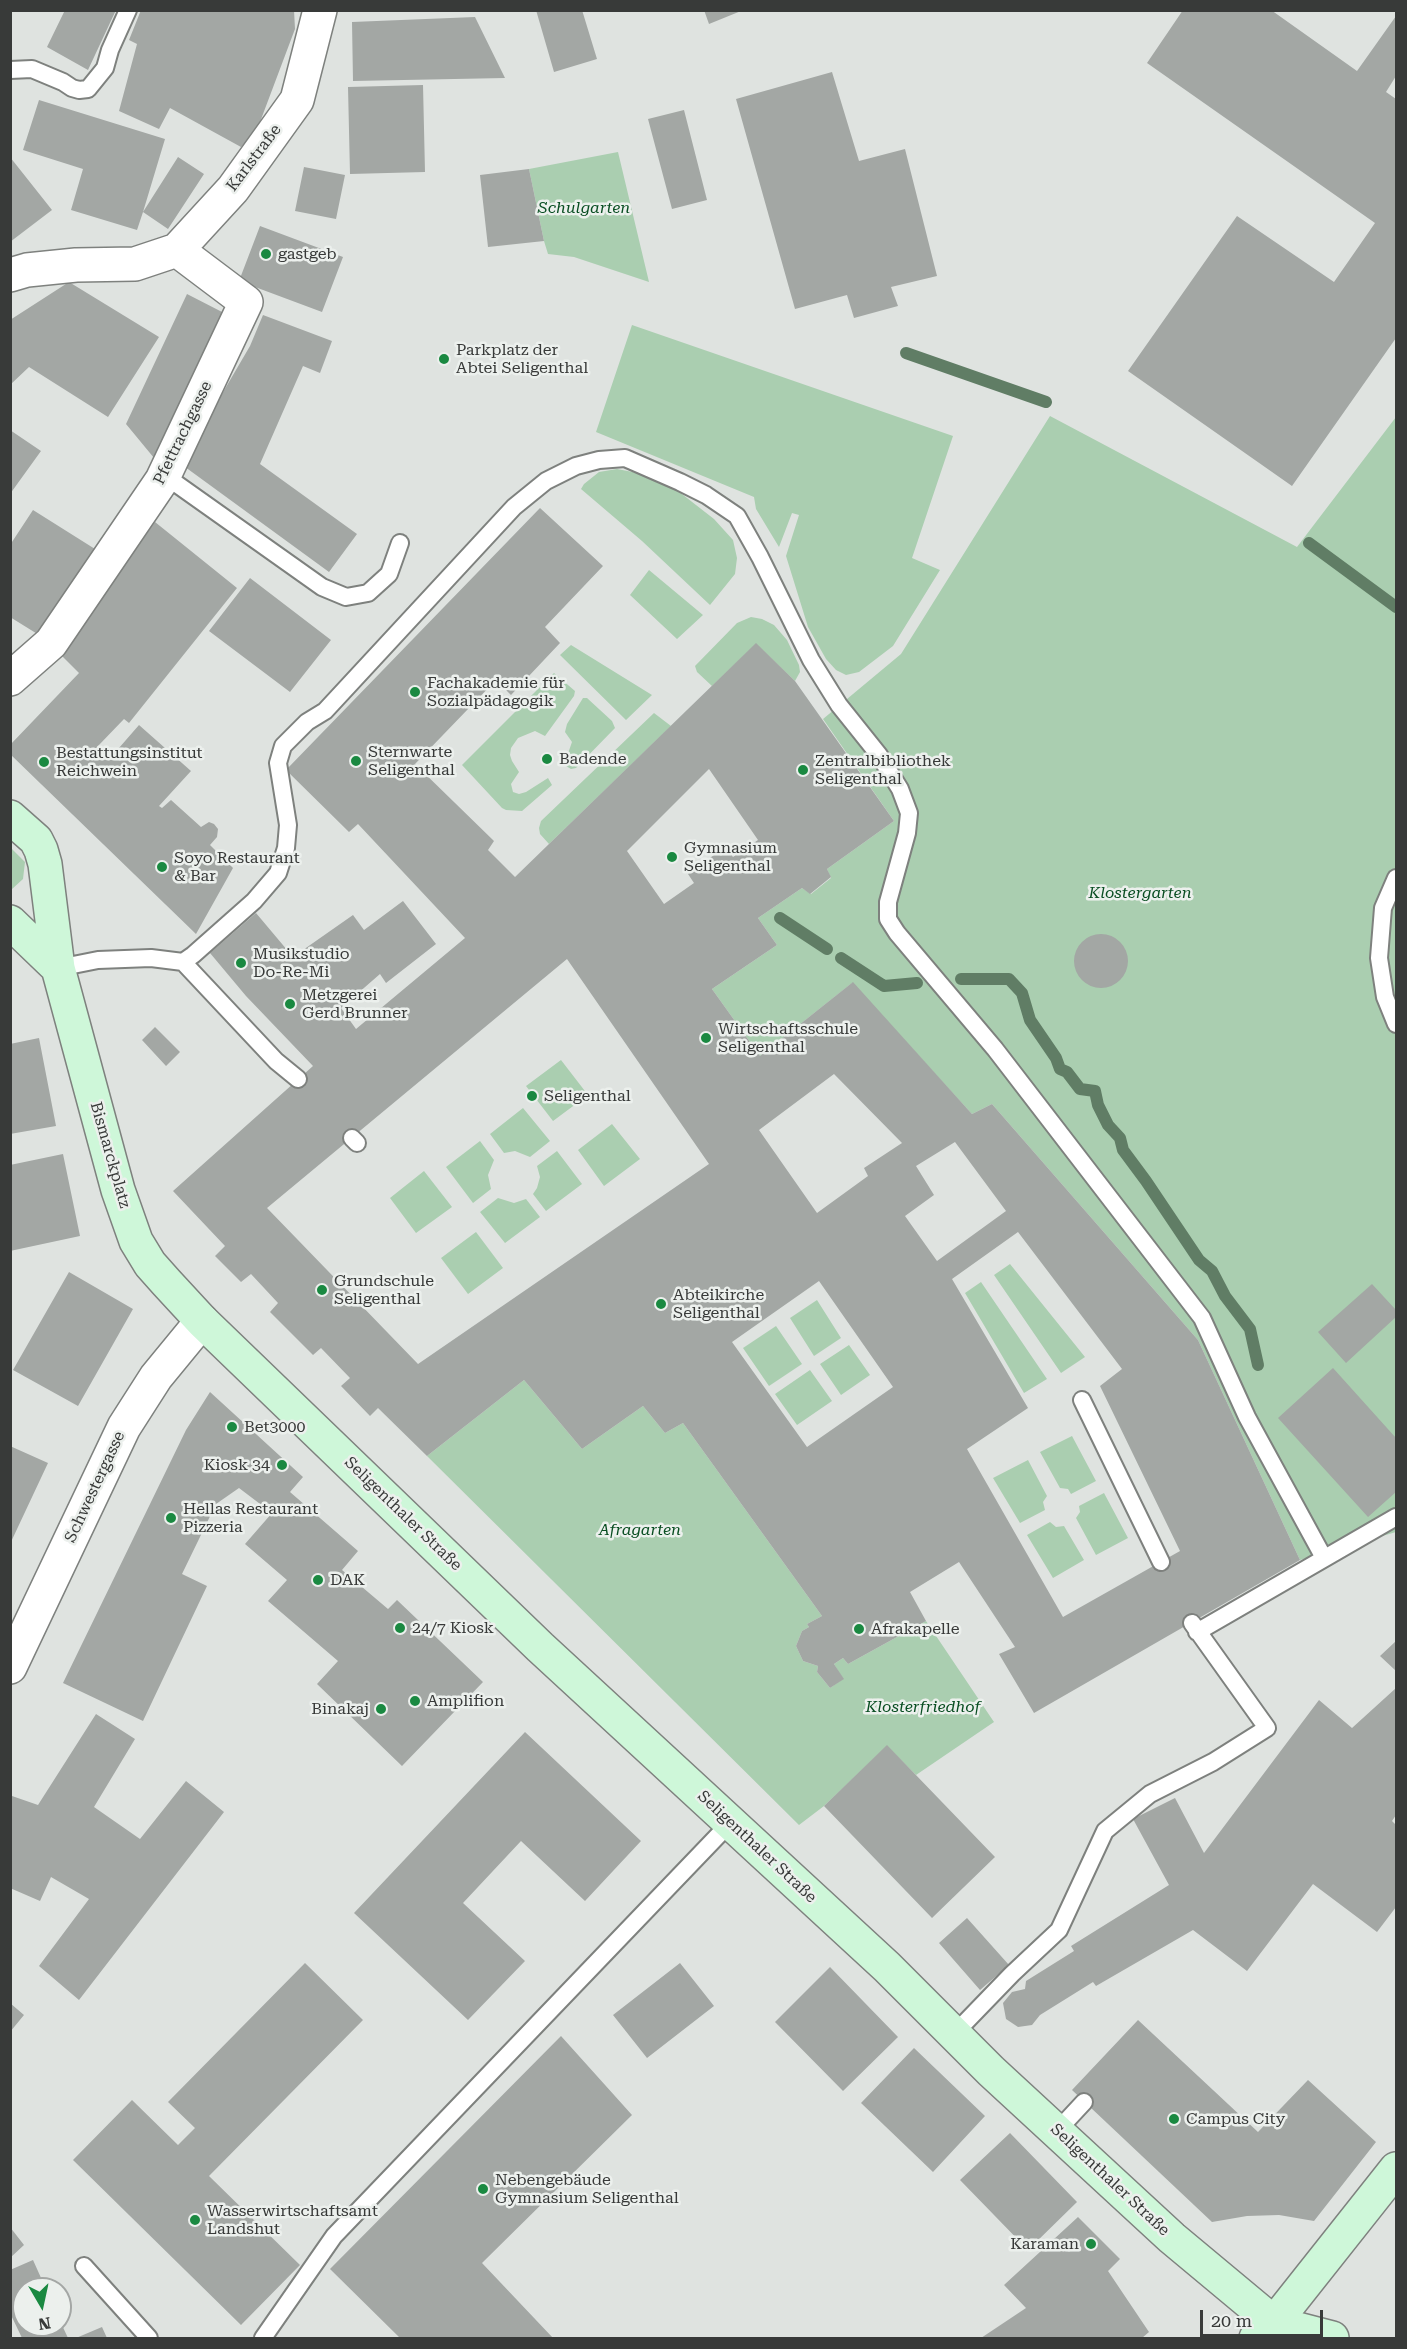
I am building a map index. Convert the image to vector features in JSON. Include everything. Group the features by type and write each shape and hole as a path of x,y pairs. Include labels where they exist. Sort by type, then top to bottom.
{"street":[{"name":"Karlstraße","path":"10,275 27,270 76,265 135,264 177,250 233,189 297,100 320,10"},
{"name":"Pfettrachgasse","path":"10,679 51,644 164,474 246,302 177,250"},
{"name":"Bismarckplatz","path":"10,817 36,840 41,850 46,870 58,968 118,1190 136,1241 150,1264 202,1321"},
{"path":"10,910 29,898 46,870"},
{"path":"10,922 58,968"},
{"name":"Schwestergasse","path":"10,1666 124,1427 156,1377 202,1321"},
{"name":"Seligenthaler Straße","path":"202,1321 540,1647 887,1967 991,2072 1172,2238 1265,2331 1332,2338"},
{"path":"1265,2331 1396,2169"}],"lane":[{"path":"10,70 32,69 72,88 88,89 105,68 110,50 128,10"},
{"path":"58,968 98,960 151,958 183,962 194,955 254,901 278,873 286,848 288,825 278,763 283,746 307,722 325,711 514,507 546,481 576,466 599,460 626,458 680,482 706,495 737,516 811,660 839,705 879,756 900,789 909,813 907,833 888,902 888,919 897,933 995,1049 1202,1318 1247,1417 1324,1558"},
{"path":"164,474 322,587 346,597 368,593 389,574 400,543"},
{"path":"1396,878 1383,908 1379,958 1385,997 1396,1024"},
{"path":"183,962 276,1061 298,1079"},
{"path":"1082,1400 1161,1562"},
{"path":"954,2034 1012,1974 1059,1930 1105,1831 1150,1794 1213,1762 1267,1728 1194,1627 1396,1517"},
{"path":"263,2338 334,2235 731,1822"},
{"path":"1057,2131 1084,2102"},
{"path":"84,2266 149,2338"}],"green space":[{"name":"Schulgarten","path":"618,152 649,282 574,257 548,254 544,241 529,169"},
{"path":"632,325 953,436 912,558 940,570 893,646 859,672 846,675 836,670 826,659 808,627 786,556 799,515 792,513 779,547 756,509 754,497 596,432"},
{"name":"Klostergarten","path":"1050,416 1297,547 1396,417 1396,1532 1300,1560 1198,1340 992,1104 972,1114 852,983 760,1056 712,989 777,945 758,918 802,888 811,894 831,878 827,869 894,821 823,719 901,654"},
{"path":"617,469 643,474 669,484 714,519 733,540 737,558 735,574 710,605 642,541 581,489 599,472"},
{"path":"649,570 703,615 677,639 630,595"},
{"path":"751,617 774,625 787,640 799,665 800,672 795,681 756,644 712,686 697,672 695,666 737,623"},
{"path":"571,645 652,695 626,720 560,655"},
{"path":"554,673 575,691 574,696 545,736 535,731 518,738 511,748 510,755 519,772 511,784 513,792 519,794 526,792 548,778 552,785 522,811 506,810 462,765"},
{"path":"583,698 587,698 612,721 615,728 576,768 571,769 566,766 565,762 572,742 565,732 567,724"},
{"path":"654,713 671,726 549,844 540,834 541,821"},
{"path":"11,848 25,862 23,879 11,890"},
{"path":"561,1060 588,1095 553,1121 526,1086"},
{"path":"523,1108 550,1141 530,1157 515,1151 504,1153 490,1134"},
{"path":"612,1124 640,1159 604,1186 578,1150"},
{"path":"480,1141 494,1160 488,1175 491,1189 473,1203 446,1167"},
{"path":"557,1151 582,1184 546,1211 533,1194 540,1177 537,1166"},
{"path":"424,1171 452,1207 416,1233 390,1198"},
{"path":"498,1198 514,1203 526,1199 540,1217 505,1243 480,1212"},
{"path":"476,1232 503,1268 468,1294 441,1258"},
{"path":"1010,1264 1085,1357 1061,1373 994,1275"},
{"path":"981,1282 1047,1379 1024,1393 965,1293"},
{"path":"817,1300 841,1338 814,1356 790,1318"},
{"path":"776,1326 802,1364 769,1386 743,1348"},
{"path":"849,1345 870,1375 841,1395 820,1364"},
{"path":"810,1370 832,1401 797,1425 775,1394"},
{"name":"Afragarten","path":"524,1380 582,1449 643,1406 665,1433 683,1423 822,1616 807,1624 809,1627 802,1631 796,1646 803,1661 818,1666 817,1672 830,1688 843,1679 834,1664 843,1658 848,1664 926,1621 994,1722 916,1775 887,1746 824,1806 799,1825 427,1456"},
{"path":"1072,1436 1096,1481 1071,1494 1068,1489 1060,1488 1040,1452"},
{"path":"1028,1460 1047,1496 1043,1502 1045,1510 1020,1523 993,1478"},
{"path":"1104,1493 1128,1538 1096,1555 1076,1518 1080,1512 1079,1506"},
{"path":"1050,1522 1056,1527 1064,1526 1084,1560 1053,1578 1027,1535"}],"building":[{"path":"65,10 116,10 88,70 47,47"},
{"path":"141,10 294,10 295,29 257,130 241,147 170,108 159,129 119,111 137,44 129,40"},
{"path":"536,10 582,10 597,59 554,72"},
{"path":"704,10 741,10 741,11 709,24"},
{"path":"1183,10 1271,10 1357,71 1396,16 1396,76 1386,92 1396,99 1396,338 1292,486 1128,371 1237,216 1334,282 1375,223 1147,63"},
{"path":"475,17 505,78 353,81 352,22"},
{"path":"832,72 859,161 905,149 937,276 891,287 898,306 854,318 847,295 795,309 736,99"},
{"path":"423,85 425,172 350,174 348,87"},
{"path":"39,100 165,139 137,230 71,210 83,169 23,150"},
{"path":"684,110 707,200 672,209 648,119"},
{"path":"10,157 52,210 10,242"},
{"path":"178,157 204,174 168,229 143,212"},
{"path":"304,167 345,175 336,219 295,211"},
{"path":"529,169 544,241 488,247 480,175"},
{"path":"260,226 343,257 322,312 239,281"},
{"path":"69,282 159,337 108,417 29,367 10,385 10,320"},
{"path":"187,294 224,313 159,464 126,424"},
{"path":"263,315 332,341 320,373 303,366 260,464 357,534 329,572 181,464 250,346"},
{"path":"10,430 41,451 10,494"},
{"path":"540,508 603,566 545,627 560,643 511,695 496,680 415,764 494,841 488,850 515,877 756,643 795,681 894,821 827,869 831,877 810,894 802,888 758,918 777,945 712,989 760,1056 853,982 972,1114 992,1104 1198,1340 1300,1560 1034,1713 999,1654 1015,1647 959,1562 910,1592 926,1621 848,1664 843,1658 834,1664 844,1679 830,1688 817,1672 818,1666 803,1661 796,1646 802,1631 809,1627 807,1624 822,1616 683,1423 665,1433 643,1406 582,1449 524,1380 427,1456 378,1408 370,1416 341,1386 350,1378 321,1348 313,1355 270,1312 278,1303 251,1274 241,1282 215,1256 225,1246 173,1191 313,1066 246,996 210,953 256,913 293,957 353,915 364,930 403,901 436,944 386,983 380,974 341,1008 356,1029 465,938 358,824 349,832 286,770","holes":["709,769 758,840 733,857 725,847 688,874 694,883 664,904 627,851","567,959 709,1164 418,1364 267,1208","834,1074 902,1143 864,1168 868,1176 817,1213 759,1130","955,1142 1006,1211 937,1261 905,1216 934,1195 916,1166","1018,1232 1122,1369 1100,1386 1180,1551 1063,1617 967,1449 1028,1408 952,1279","819,1281 893,1387 807,1447 732,1342"]},
{"path":"33,510 95,549 39,635 10,617 10,545"},
{"path":"155,522 237,588 129,723 124,719 98,746 112,756 139,725 191,771 159,806 162,808 171,800 201,827 209,822 214,824 218,829 217,837 210,845 233,868 196,934 10,754 10,745 79,673 61,655"},
{"path":"250,578 331,640 290,692 209,631"},
{"path":"1096,934 1106,934 1116,938 1124,946 1128,961 1124,976 1116,984 1106,988 1096,988 1086,984 1078,976 1074,966 1074,956 1078,946 1086,938"},
{"path":"155,1027 180,1052 166,1066 142,1040"},
{"path":"39,1038 56,1126 10,1134 10,1044"},
{"path":"63,1154 80,1236 10,1251 10,1165"},
{"path":"69,1272 133,1309 78,1406 13,1370"},
{"path":"1372,1284 1396,1310 1396,1317 1346,1363 1318,1332"},
{"path":"1333,1368 1396,1438 1396,1492 1368,1517 1278,1418"},
{"path":"210,1392 303,1477 290,1492 358,1551 342,1570 388,1609 397,1600 483,1682 402,1766 317,1684 338,1661 268,1601 287,1580 245,1544 272,1513 239,1488 216,1504 182,1574 207,1586 143,1721 63,1683 186,1430"},
{"path":"10,1446 48,1463 10,1544"},
{"path":"1396,1641 1396,1671 1380,1656"},
{"path":"1396,1688 1396,1815 1392,1821 1396,1825 1396,1907 1377,1932 1313,1884 1247,1971 1193,1930 1096,1986 1093,1982 1040,2015 1032,2025 1018,2027 1006,2019 1003,2003 1012,1992 1025,1989 1026,1981 1074,1951 1071,1946 1169,1885 1133,1819 1175,1798 1204,1853 1319,1700 1352,1728"},
{"path":"96,1714 135,1739 94,1807 140,1839 186,1781 224,1812 79,2000 39,1966 89,1899 51,1877 40,1901 10,1888 10,1801 12,1796 38,1805"},
{"path":"525,1732 641,1841 585,1901 521,1841 463,1903 525,1961 468,2020 354,1913"},
{"path":"887,1745 995,1857 932,1918 824,1806"},
{"path":"967,1918 1009,1965 980,1990 939,1943"},
{"path":"305,1963 363,2020 209,2176 300,2265 241,2325 73,2160 132,2100 178,2145 195,2128 168,2102"},
{"path":"680,1963 714,2006 647,2058 613,2015"},
{"path":"830,1967 898,2037 843,2091 775,2022"},
{"path":"10,2003 24,2015 10,2032"},
{"name":"Campus City","path":"1138,2020 1258,2132 1308,2080 1376,2142 1314,2221 1279,2215 1247,2216 1212,2222 1072,2090"},
{"name":"Nebengebäude Gymnasium Seligenthal","path":"561,2036 632,2115 482,2263 553,2338 400,2338 330,2269"},
{"path":"914,2048 985,2116 933,2172 861,2103"},
{"path":"1010,2133 1077,2202 1028,2250 960,2180"},
{"path":"1078,2217 1120,2259 1108,2271 1149,2332 1142,2338 981,2338 1026,2308 1004,2285"},
{"path":"10,2227 24,2245 10,2258"},
{"path":"33,2260 41,2277 12,2277 12,2317 10,2313 10,2270"},
{"path":"102,2327 107,2338 76,2338"},
{"path":"22,2337 68,2338 22,2338"}],"waterway":[{"path":"906,353 1046,402"},
{"path":"1309,543 1396,607"},
{"path":"780,918 827,949"},
{"path":"841,958 884,986 917,983"},
{"path":"961,979 1009,979 1022,993 1030,1020 1056,1058 1060,1069 1067,1072 1080,1089 1095,1091 1098,1105 1108,1125 1120,1138 1123,1150 1199,1260 1212,1271 1225,1296 1250,1329 1258,1365"}],"place":[{"name":"gastgeb","path":"266,254"},
{"name":"Parkplatz der Abtei Seligenthal","path":"444,359"},
{"name":"Fachakademie für Sozialpädagogik","path":"415,692"},
{"name":"Badende","path":"547,759"},
{"name":"Sternwarte Seligenthal","path":"356,761"},
{"name":"Bestattungsinstitut Reichwein","path":"44,762"},
{"name":"Zentralbibliothek Seligenthal","path":"803,770"},
{"name":"Gymnasium Seligenthal","path":"672,857"},
{"name":"Soyo Restaurant & Bar","path":"162,867"},
{"name":"Musikstudio Do-Re-Mi","path":"241,963"},
{"name":"Metzgerei Gerd Brunner","path":"290,1004"},
{"name":"Wirtschaftsschule Seligenthal","path":"706,1038"},
{"name":"Seligenthal","path":"532,1096"},
{"name":"Grundschule Seligenthal","path":"322,1290"},
{"name":"Abteikirche Seligenthal","path":"661,1304"},
{"name":"Bet3000","path":"232,1427"},
{"name":"Kiosk 34","path":"282,1465"},
{"name":"Hellas Restaurant Pizzeria","path":"171,1518"},
{"name":"DAK","path":"318,1580"},
{"name":"24/7 Kiosk","path":"400,1628"},
{"name":"Afrakapelle","path":"859,1629"},
{"name":"Amplifion","path":"415,1701"},
{"name":"Binakaj","path":"381,1709"},
{"name":"Campus City","path":"1174,2119"},
{"name":"Nebengebäude Gymnasium Seligenthal","path":"483,2189"},
{"name":"Wasserwirtschaftsamt Landshut","path":"195,2220"},
{"name":"Karaman","path":"1091,2244"}],"park label":[{"name":"Klosterfriedhof","path":"923,1707"}]}
